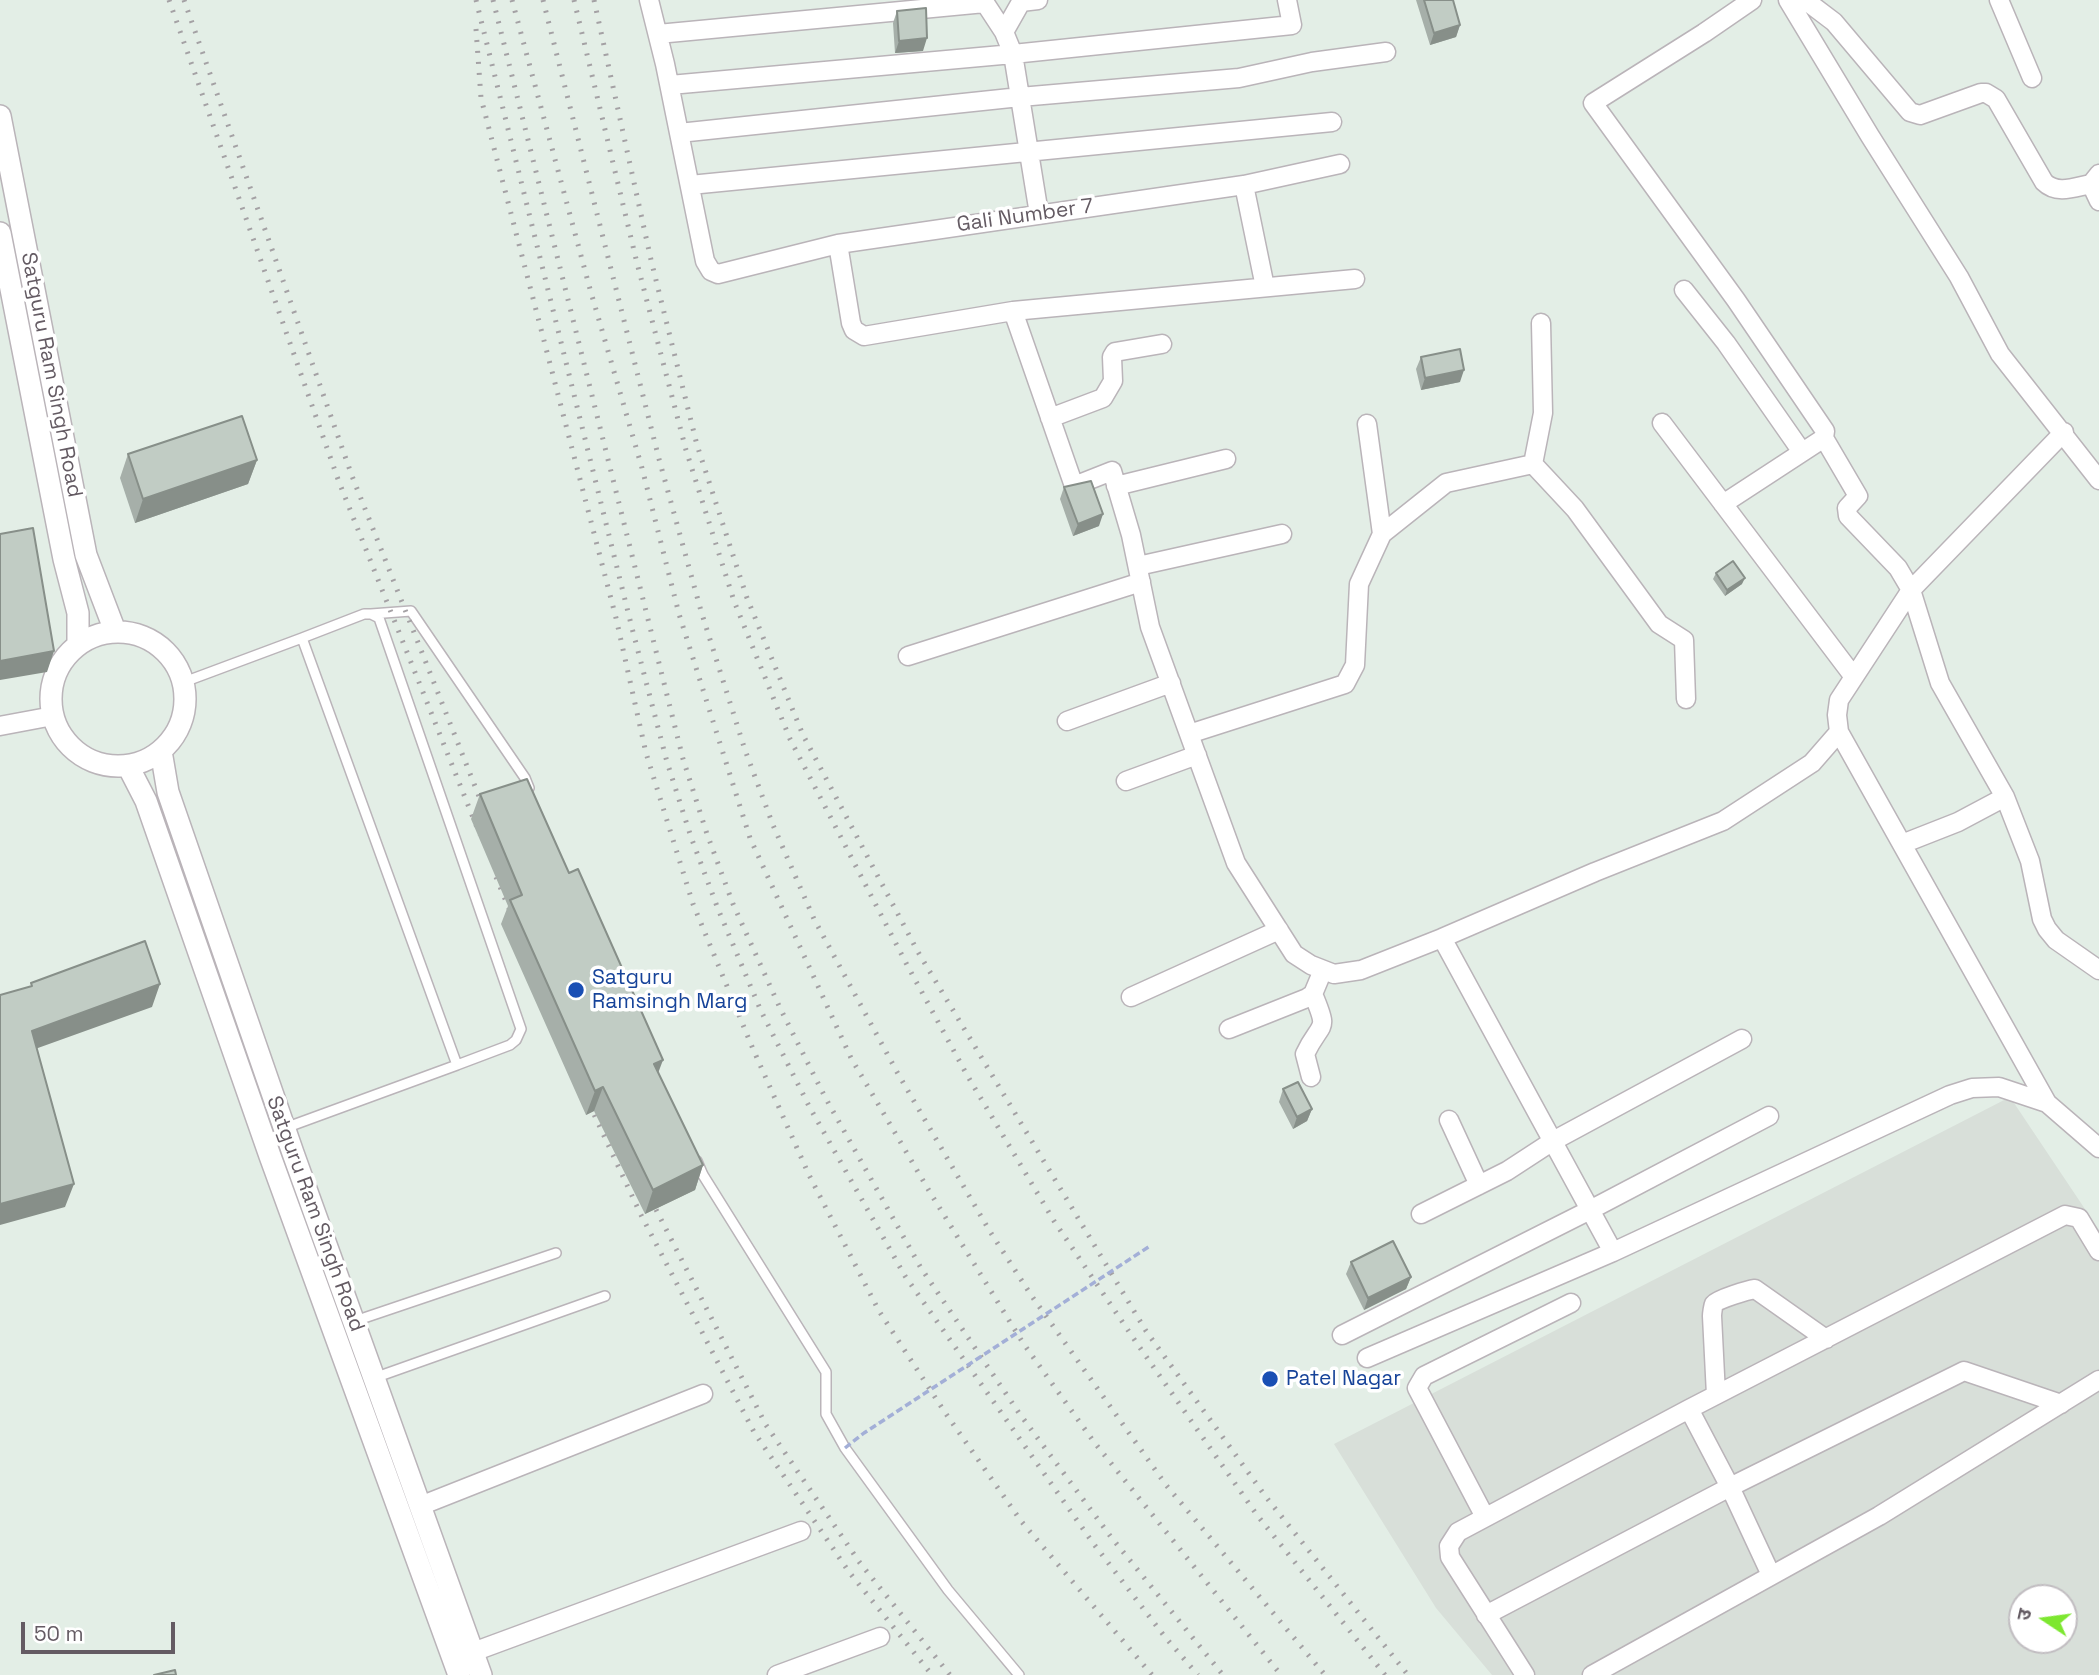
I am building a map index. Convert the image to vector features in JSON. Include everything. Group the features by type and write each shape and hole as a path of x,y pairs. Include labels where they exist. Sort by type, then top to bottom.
{"street":[{"path":"649,0 690,184 1332,122"},
{"path":"1004,32 1021,2 1038,0"},
{"path":"670,85 1292,25 1287,0"},
{"path":"1752,0 1593,103 1736,300 1825,431 1824,438 1858,496 1847,508 1848,516 1898,568 1911,590 1940,682 2005,797 2030,862 2042,919 2047,929 2056,940 2099,970"},
{"path":"1788,0 1959,277 2000,354 2064,432 2099,480"},
{"path":"1805,0 1834,22 1910,112 1920,115 1986,93 1996,100 2049,187 2056,190 2095,179 2099,201"},
{"path":"1999,0 2032,78"},
{"path":"658,34 984,1 1004,32 1013,54 1039,214"},
{"path":"679,133 1020,97 1239,78 1312,62 1386,52"},
{"name":"Satguru Ram Singh Road","path":"0,116 86,555 115,631"},
{"name":"Gali Number 7","path":"690,184 705,261 711,271 724,274 838,244 1244,185 1340,164"},
{"path":"1244,185 1265,286"},
{"name":"Satguru Ram Singh Road","path":"0,233 64,559 78,613 78,645"},
{"path":"838,244 851,323 858,334 864,335 1013,311 1355,279"},
{"path":"1684,290 1726,343 1802,452"},
{"path":"1013,311 1074,486 1112,471 1131,535 1150,627 1236,863 1294,954 1311,965 1334,974 1361,970 1723,821 1812,764 1839,732"},
{"path":"1533,464 1543,413 1541,323"},
{"path":"1050,418 1103,398 1113,381 1112,357 1115,352 1162,344"},
{"path":"1662,423 1853,677"},
{"path":"1367,424 1382,534"},
{"path":"2064,432 1911,590 1839,700 1837,715 1839,732 2047,1103 2099,1148"},
{"path":"1723,504 1824,438"},
{"path":"1116,486 1226,459"},
{"path":"1189,734 1345,684 1355,665 1359,584 1382,534 1446,483 1533,464"},
{"path":"1533,464 1575,509 1660,624 1684,640 1686,699"},
{"path":"908,656 1139,574 1282,534"},
{"path":"115,631 145,637 169,655 184,682 185,707 177,731 162,751 146,761 128,766 95,763 68,744 53,716 51,690 60,664 78,645 89,638 115,631"},
{"path":"1067,722 1171,682"},
{"path":"0,726 53,716"},
{"name":"Satguru Ram Singh Road","path":"162,751 168,792 284,1129 481,1675"},
{"path":"1126,781 1197,755"},
{"name":"Satguru Ram Singh Road","path":"128,766 146,801 275,1169 459,1675"},
{"path":"1902,844 1958,822 2005,797"},
{"path":"1131,998 1279,930"},
{"path":"1442,938 1613,1252"},
{"path":"1229,1029 1307,998 1312,994 1323,970"},
{"path":"1311,1077 1305,1054 1323,1026 1324,1019 1312,994"},
{"path":"1421,1214 1507,1171 1553,1141 1742,1039"},
{"path":"1367,1358 1613,1252 1950,1095 1972,1088 1999,1087 2047,1103"},
{"path":"1342,1335 1769,1116"},
{"path":"1449,1120 1479,1185"},
{"path":"1525,1675 1450,1557 1450,1546 1458,1532 2065,1215 2079,1218 2099,1251"},
{"path":"1716,1395 1712,1317 1713,1307 1717,1302 1755,1289 1826,1339"},
{"path":"1485,1517 1417,1388 1424,1376 1571,1303"},
{"path":"1486,1615 1730,1487 1965,1371 2061,1404"},
{"path":"1592,1675 1879,1516 2099,1380"},
{"path":"420,1506 703,1394"},
{"path":"1689,1409 1772,1575"},
{"path":"473,1653 802,1531"},
{"path":"777,1675 880,1637"}],"lane":[{"path":"184,682 364,614 411,611 525,778 536,803"},
{"path":"284,1129 510,1045 521,1030 379,618 371,614"},
{"path":"302,638 457,1065"},
{"path":"692,1150 703,1175 826,1372 826,1414 845,1448 948,1590 1019,1675"},
{"path":"354,1321 556,1253"},
{"path":"374,1378 605,1296"}],"path":[{"path":"845,1448 1150,1246"}],"shaded area":[{"path":"2010,1097 2099,1230 2099,1675 1492,1675 1436,1608 1334,1444"}],"building":[{"path":"1424,0 1453,0 1460,25 1434,33"},
{"path":"926,8 927,38 899,41 897,11"},
{"path":"1460,349 1464,370 1425,378 1421,357"},
{"path":"242,416 257,460 143,499 128,454"},
{"path":"1091,481 1103,514 1078,524 1064,487"},
{"path":"33,528 54,651 0,661 0,534"},
{"path":"1733,561 1745,578 1727,590 1716,573"},
{"path":"527,779 569,873 578,869 663,1060 654,1064 703,1165 653,1190 603,1087 595,1091 510,900 522,895 480,794"},
{"path":"145,941 160,984 32,1031 74,1184 0,1204 0,995 32,986 31,983"},
{"path":"1298,1082 1312,1109 1297,1117 1283,1089"},
{"path":"1393,1241 1411,1277 1368,1298 1351,1262"},
{"path":"175,1670 176,1675 154,1675"}],"railway":[{"path":"169,0 339,482 480,835"},
{"path":"184,0 352,476 486,814"},
{"path":"476,0 667,762 718,909 761,1011 809,1106 905,1276 1093,1543 1165,1637 1198,1675"},
{"path":"493,0 683,759 733,904 780,1008 825,1097 921,1268 1019,1413 1111,1537 1223,1675"},
{"path":"512,0 590,289 642,468 679,614 750,838 851,1058 1023,1343 1094,1442 1281,1675"},
{"path":"543,0 659,459 701,611 745,750 773,825 814,919 897,1072 989,1230 1031,1295 1166,1485 1325,1675"},
{"path":"574,0 637,263 686,450 734,601 790,739 967,1075 1054,1221 1257,1515 1385,1675"},
{"path":"594,0 651,260 697,445 747,598 803,735 918,952 1146,1331 1266,1497 1408,1675"},
{"path":"476,29 481,98 616,618 646,753 693,904 809,1175 879,1311 944,1411 1021,1521 1152,1675"},
{"path":"496,877 515,923"},
{"path":"585,1095 640,1213 754,1432 849,1572 932,1675"},
{"path":"646,1190 766,1425 860,1563 950,1675"}],"place":[{"name":"Satguru Ramsingh Marg","path":"576,990"},
{"name":"Patel Nagar","path":"1270,1379"}]}
